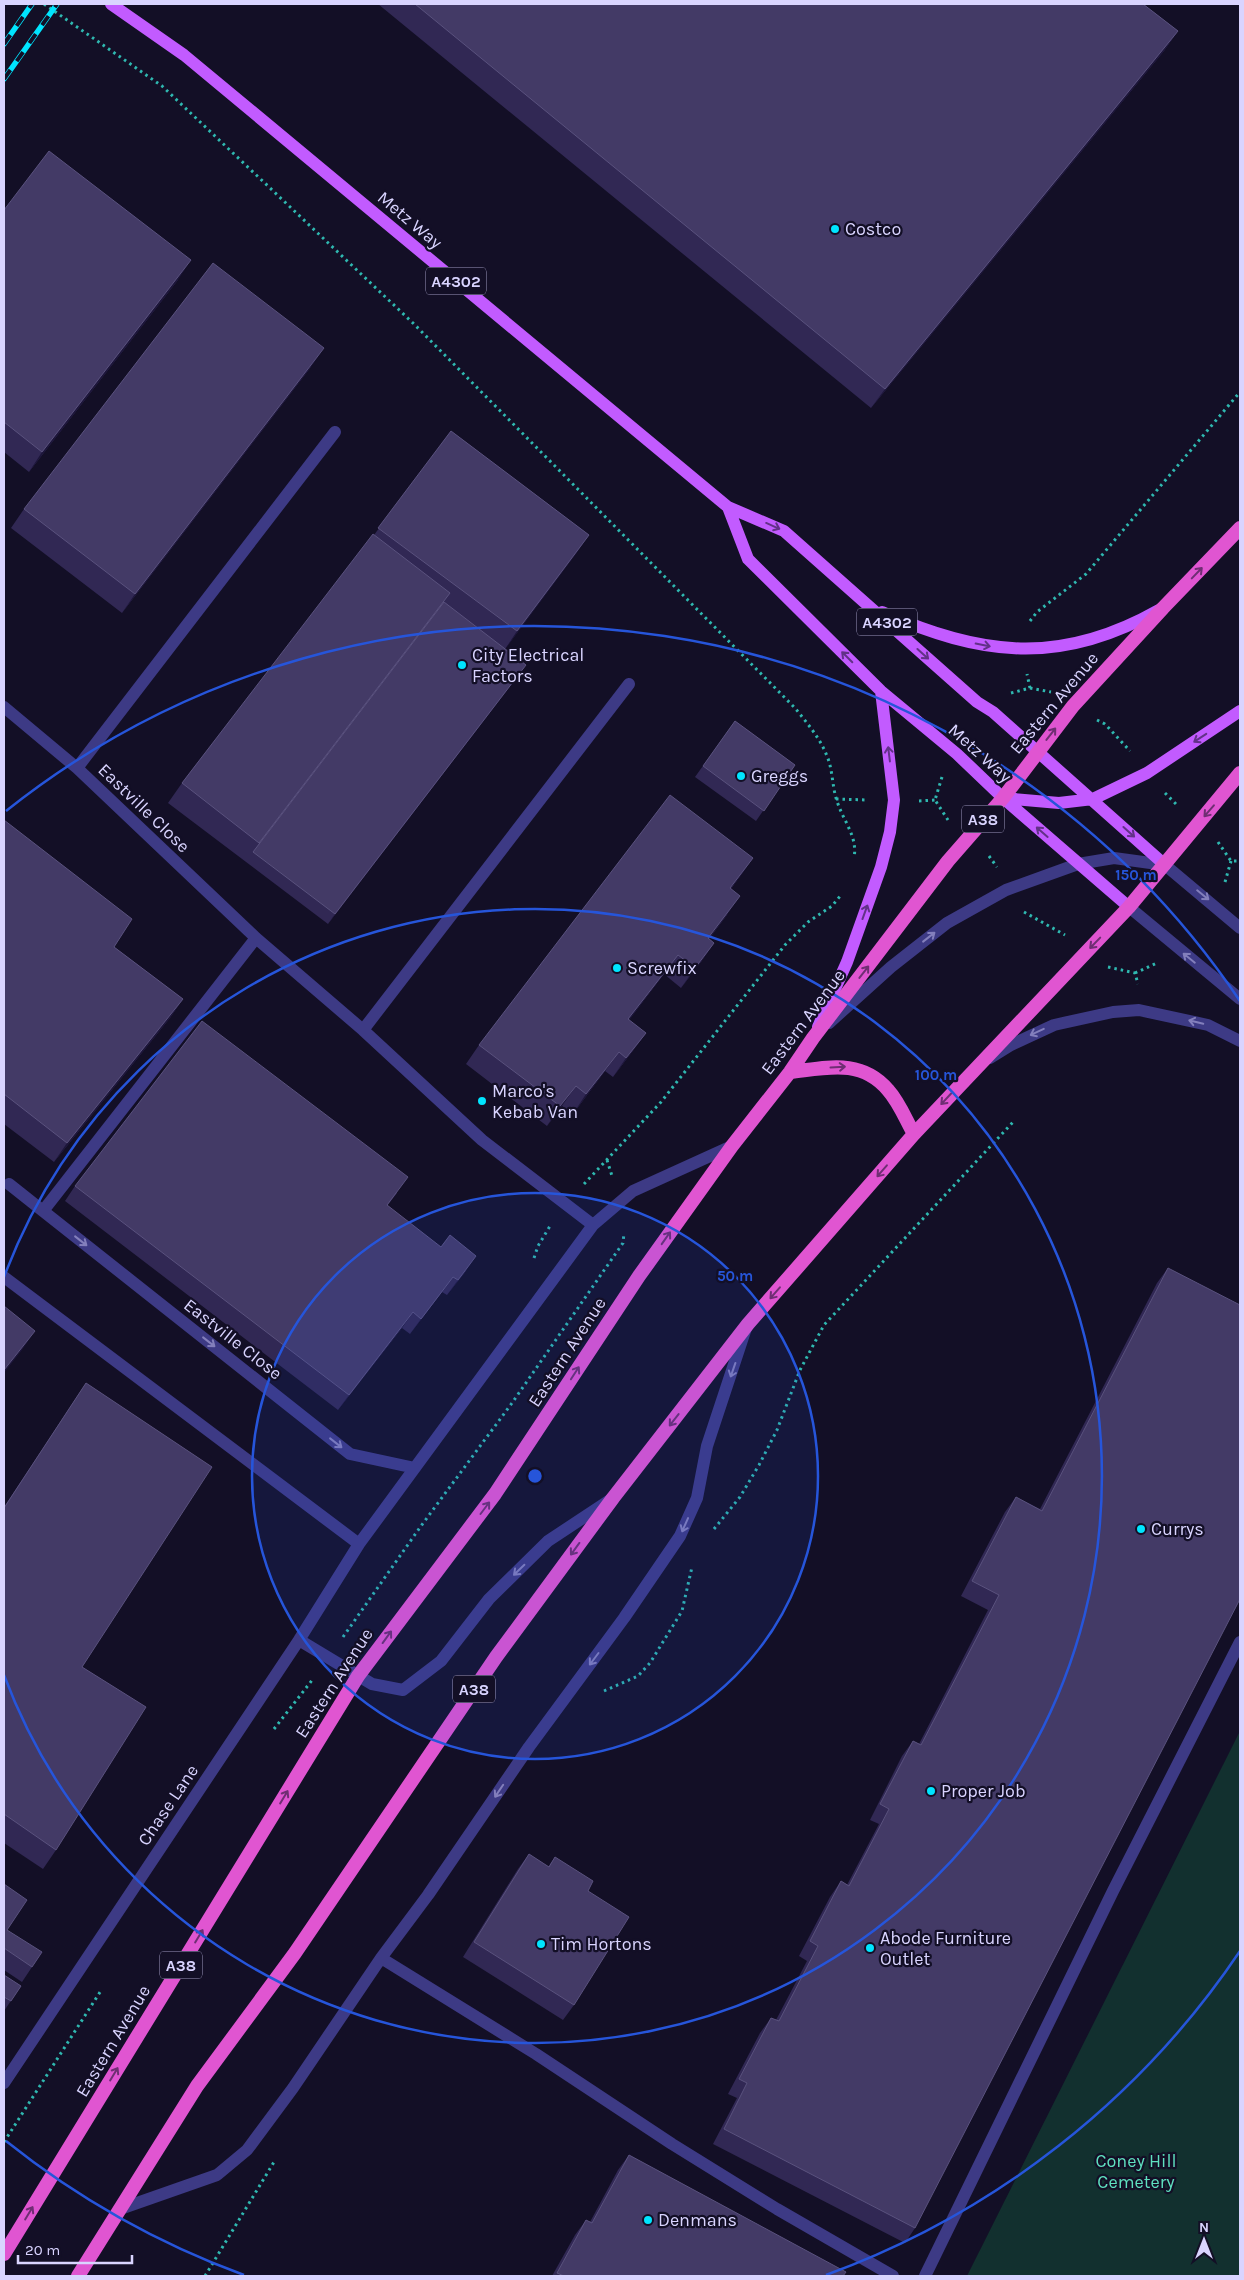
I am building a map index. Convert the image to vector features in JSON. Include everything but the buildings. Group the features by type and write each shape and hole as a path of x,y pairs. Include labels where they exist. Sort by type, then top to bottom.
{"highway":[{"name":"Eastern Avenue","path":"4,2254 358,1676 495,1494 639,1276 732,1146 790,1072 812,1038 967,837 1003,798 1074,706 1163,608 1240,528"},
{"name":"A38","path":"78,2276 197,2086 295,1953 496,1657 613,1498 748,1324 914,1134 1129,907 1240,773"},
{"path":"790,1072 844,1066 867,1071 889,1090 914,1134"}],"main road":[{"name":"Metz Way","path":"111,4 184,55 728,507 784,531 977,702 993,712 1165,864"},
{"name":"Metz Way","path":"728,507 748,559 881,691 958,754 1003,798 1129,907"},
{"path":"870,607 938,634 1004,649 1027,650 1065,646 1102,637 1132,625 1163,608"},
{"path":"812,1038 847,962 881,867 890,832 894,800 881,691"},
{"path":"1003,798 1059,803 1093,799 1147,773 1240,711"}],"street":[{"path":"77,768 335,432"},
{"path":"363,1030 629,684"},
{"name":"Eastville Close","path":"4,707 77,768 256,938 363,1030 482,1140 593,1225"},
{"path":"812,1038 891,967 946,923 1006,890 1078,864 1114,858 1165,864"},
{"name":"Metz Way","path":"1165,864 1240,928"},
{"name":"Metz Way","path":"1129,907 1240,999"},
{"path":"43,1211 256,938"},
{"path":"978,1065 1011,1045 1054,1025 1112,1012 1140,1010 1208,1025 1240,1041"},
{"name":"Chase Lane","path":"4,2083 299,1640 359,1544 593,1225 633,1191 732,1146"},
{"name":"Eastville Close","path":"9,1184 350,1454 414,1468"},
{"path":"4,1277 359,1544"},
{"path":"120,2209 217,2175 247,2150 293,2088 381,1958 428,1895 529,1747 624,1618 680,1536 697,1498 707,1446 748,1324"},
{"path":"299,1640 372,1684 403,1690 441,1661 489,1599 548,1541 613,1498"},
{"path":"925,2276 1109,1900 1240,1642"},
{"path":"381,1958 536,2054 680,2150 893,2276"}],"path":[{"path":"44,4 162,86 414,324 795,708 814,732 827,757 836,799 853,834 856,849 852,867"},
{"path":"1027,650 1028,626 1037,612 1086,574 1240,392"},
{"path":"935,800 947,819 991,858 1002,875 1012,906 1062,933 1111,969 1135,973 1140,989 1140,1010"},
{"path":"565,1203 661,1102 785,945 808,922 832,906 843,892"},
{"path":"272,1731 296,1703 421,1526 512,1403 623,1243 624,1232 620,1202 607,1160"},
{"path":"4,2142 103,1987"},
{"path":"205,2276 235,2229"}],"green space":[{"name":"Coney Hill Cemetery","path":"1240,1731 1240,2276 967,2276"}],"railway":[{"path":"4,44 32,4"},
{"path":"4,79 57,4"}],"place":[{"name":"Costco","path":"835,229"},
{"name":"City Electrical Factors","path":"462,665"},
{"name":"Greggs","path":"741,776"},
{"name":"Screwfix","path":"617,968"},
{"name":"Marco's Kebab Van","path":"482,1101"},
{"name":"Currys","path":"1141,1529"},
{"name":"Proper Job","path":"931,1791"},
{"name":"Tim Hortons","path":"541,1944"},
{"name":"Abode Furniture Outlet","path":"870,1948"},
{"name":"Denmans","path":"648,2220"}]}
